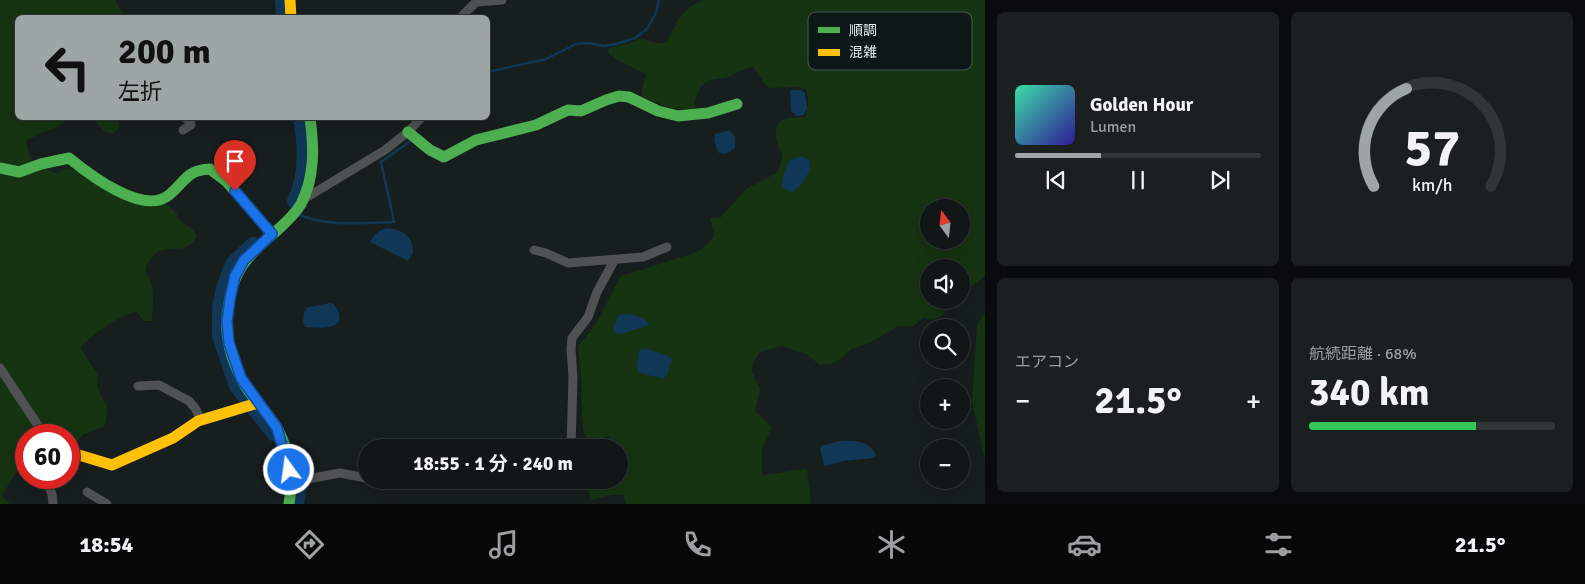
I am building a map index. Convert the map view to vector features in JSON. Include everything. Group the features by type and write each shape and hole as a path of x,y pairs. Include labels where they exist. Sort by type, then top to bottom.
{"street":[{"path":"290,0 291,15"},
{"path":"463,15 476,2 502,0"},
{"path":"408,132 430,151 444,157 476,140 536,125 568,110 572,112 585,110 609,98 618,96 628,96 657,111 677,115 694,116 713,113 736,104"},
{"path":"184,130 191,125 188,120"},
{"path":"289,504 291,482 284,448 277,428 241,378 229,343 227,322 235,276 244,260 293,216 304,199 312,164 313,144 310,120"},
{"path":"304,199 385,150 408,132 418,120"},
{"path":"0,168 18,172 40,164 69,158 105,185 131,196 156,203 165,199 187,175 195,170 210,168 226,181 272,234"},
{"path":"534,250 568,263 643,257 667,247"},
{"path":"571,439 572,338 588,317 615,259"},
{"path":"0,368 37,424"},
{"path":"138,386 158,385 189,401 201,420"},
{"path":"80,455 112,465 173,438 201,420 258,403"},
{"path":"291,482 340,473 358,476"},
{"path":"50,489 53,504"},
{"path":"86,492 107,504"}],"green space":[{"path":"0,0 115,0 126,15 15,15 15,120 66,120 59,126 26,140 34,163 57,173 67,168 79,170 167,204 177,214 177,218 190,227 197,235 190,245 181,249 161,250 150,260 146,272 153,292 152,321 144,321 136,311 99,331 80,347 98,375 97,384 107,406 106,422 103,427 82,435 80,438 80,424 15,424 15,474 2,496 10,504 0,504"},
{"path":"703,0 985,0 985,276 970,288 970,259 920,259 920,309 946,309 943,315 935,319 920,319 914,326 898,326 870,343 851,349 832,364 820,365 806,354 782,346 760,352 753,362 752,372 760,389 755,411 772,427 762,449 762,475 807,469 811,504 626,504 623,495 611,495 591,500 588,490 628,489 628,439 610,439 608,436 601,439 586,439 582,424 582,388 578,346 595,325 621,276 697,252 711,241 714,236 710,218 721,217 746,189 778,172 782,155 776,134 778,123 786,119 805,117 807,110 806,90 798,87 770,88 753,67 741,70 730,77 710,80 701,86 695,101 695,111 666,106 641,95 646,74 612,56 608,53 609,48 628,44 642,38 656,43 667,43 684,12"},
{"path":"94,120 118,120 120,127 112,134 105,132"},
{"path":"985,313 985,460 972,402 977,324"}],"water":[{"path":"790,90 800,90 805,93 807,108 804,115 797,116 791,111"},
{"path":"730,130 735,137 735,148 722,154 718,152 714,140 715,134"},
{"path":"802,156 810,160 808,174 803,182 792,192 783,188 784,174 789,160"},
{"path":"389,228 399,230 410,239 413,253 408,261 370,242 378,232"},
{"path":"334,304 338,312 338,323 334,326 321,328 306,327 303,323 304,312 308,307"},
{"path":"623,314 638,316 649,325 621,334 616,333 613,328 618,316"},
{"path":"646,348 672,358 667,375 663,379 638,372 639,350"},
{"path":"840,441 866,444 874,451 876,456 824,466 821,446"}],"waterway":[{"path":"283,0 284,15"},
{"path":"490,72 546,59 576,44 588,43 604,46 635,38 647,29 656,13 659,0"},
{"path":"295,201 302,181 305,160 301,120"},
{"path":"298,214 333,223 394,222 381,162 412,140"},
{"path":"253,245 233,264 229,274 220,308 220,336 237,386 274,433"},
{"path":"295,467 298,489 296,504"}],"traffic: fast":[{"path":"408,132 430,150 444,157 476,140 536,125 568,110 581,111 619,96 629,97 658,111 678,116 708,113 737,104"},
{"path":"289,504 290,466 285,447 275,425 248,390 239,374 229,346 227,318 231,291 245,261 295,212 306,194 312,162 310,120"},
{"path":"0,168 19,172 41,164 69,158 117,191 145,200 158,200 169,195 191,174 210,169 226,181 272,234"}],"traffic: slow":[{"path":"290,0 291,15"},
{"path":"80,455 112,465 173,438 198,421 258,403"}],"route":[{"path":"235,191 272,234 244,260 235,276 227,322 229,343 241,378 277,428 289,470"}]}
